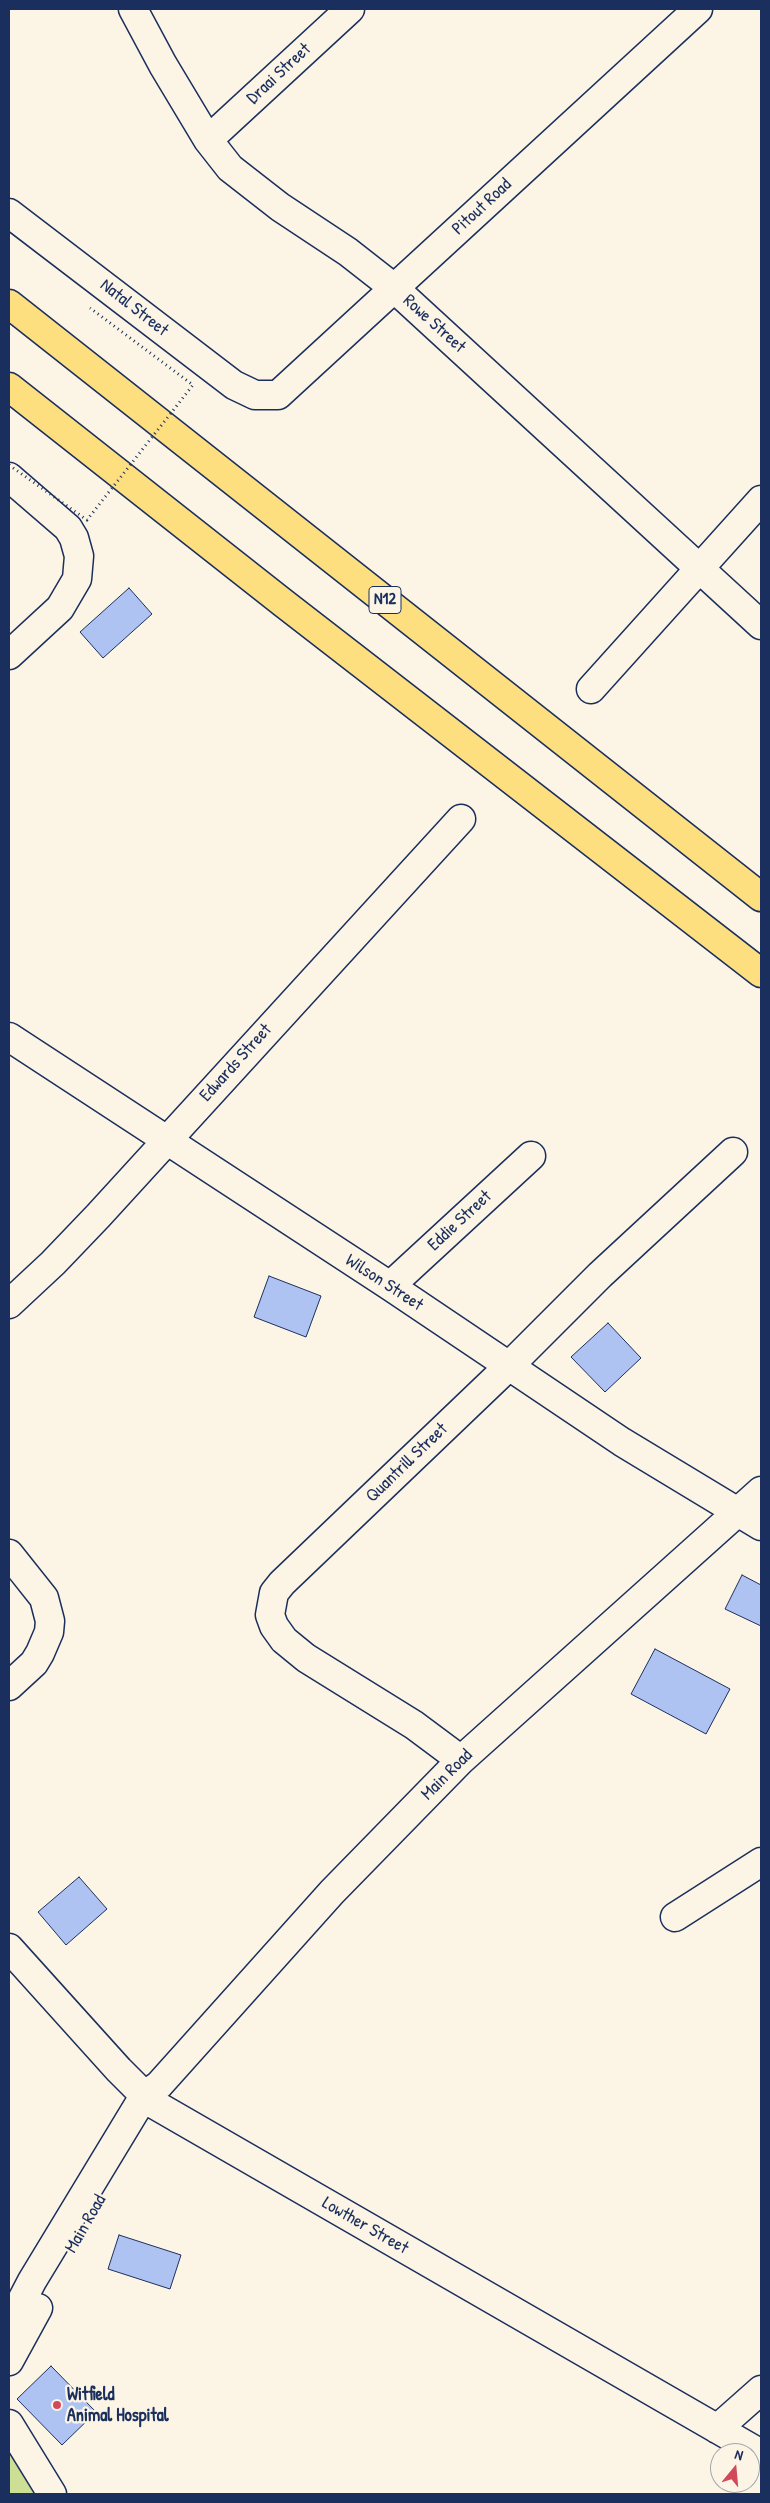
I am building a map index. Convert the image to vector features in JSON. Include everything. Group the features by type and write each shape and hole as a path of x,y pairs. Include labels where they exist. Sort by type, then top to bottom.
{"highway":[{"name":"N12","path":"9,304 761,897"},
{"path":"9,387 282,602 761,973"}],"street":[{"name":"Rowe Street","path":"133,9 163,65 218,156 243,180 348,252 394,288 761,625"},
{"name":"Draai Street","path":"208,140 350,9"},
{"name":"Pitout Road","path":"263,396 278,395 284,391 698,9"},
{"name":"Natal Street","path":"9,213 225,379 245,392 263,396"},
{"path":"9,477 68,528 74,538 79,562 77,579 60,608 9,655"},
{"path":"591,689 761,500"},
{"name":"Edwards Street","path":"9,1304 53,1263 461,819"},
{"name":"Wilson Street","path":"9,1037 390,1286 622,1442 761,1526"},
{"name":"Quantrill Street","path":"461,1760 414,1725 306,1658 291,1646 274,1626 270,1606 274,1594 282,1583 509,1366 600,1275 733,1152"},
{"name":"Eddie Street","path":"390,1286 531,1156"},
{"name":"Main Road","path":"9,2325 32,2281 152,2095 332,1892 461,1760 761,1491"},
{"path":"9,1554 44,1598 50,1620 46,1643 34,1663 9,1686"},
{"path":"675,1917 761,1862"},
{"name":"Lowther Street","path":"9,1948 152,2095 761,2454"},
{"name":"Main Road","path":"9,2361 152,2095"},
{"path":"717,2429 761,2390"},
{"path":"9,2424 52,2494"}],"path":[{"path":"9,465 87,520 193,385 90,308"}],"green space":[{"path":"9,2437 40,2494 9,2494"}],"building":[{"path":"129,588 152,614 103,658 80,632"},
{"path":"269,1276 321,1296 306,1337 254,1317"},
{"path":"608,1323 641,1358 605,1392 571,1357"},
{"path":"742,1575 761,1585 761,1626 725,1609"},
{"path":"655,1649 730,1689 706,1734 631,1694"},
{"path":"79,1877 107,1909 66,1945 38,1912"},
{"path":"119,2235 181,2255 170,2289 108,2269"},
{"name":"Witfield Animal Hospital","path":"51,2366 96,2412 62,2445 17,2399"}],"place":[{"name":"Witfield Animal Hospital","path":"57,2405"}]}
